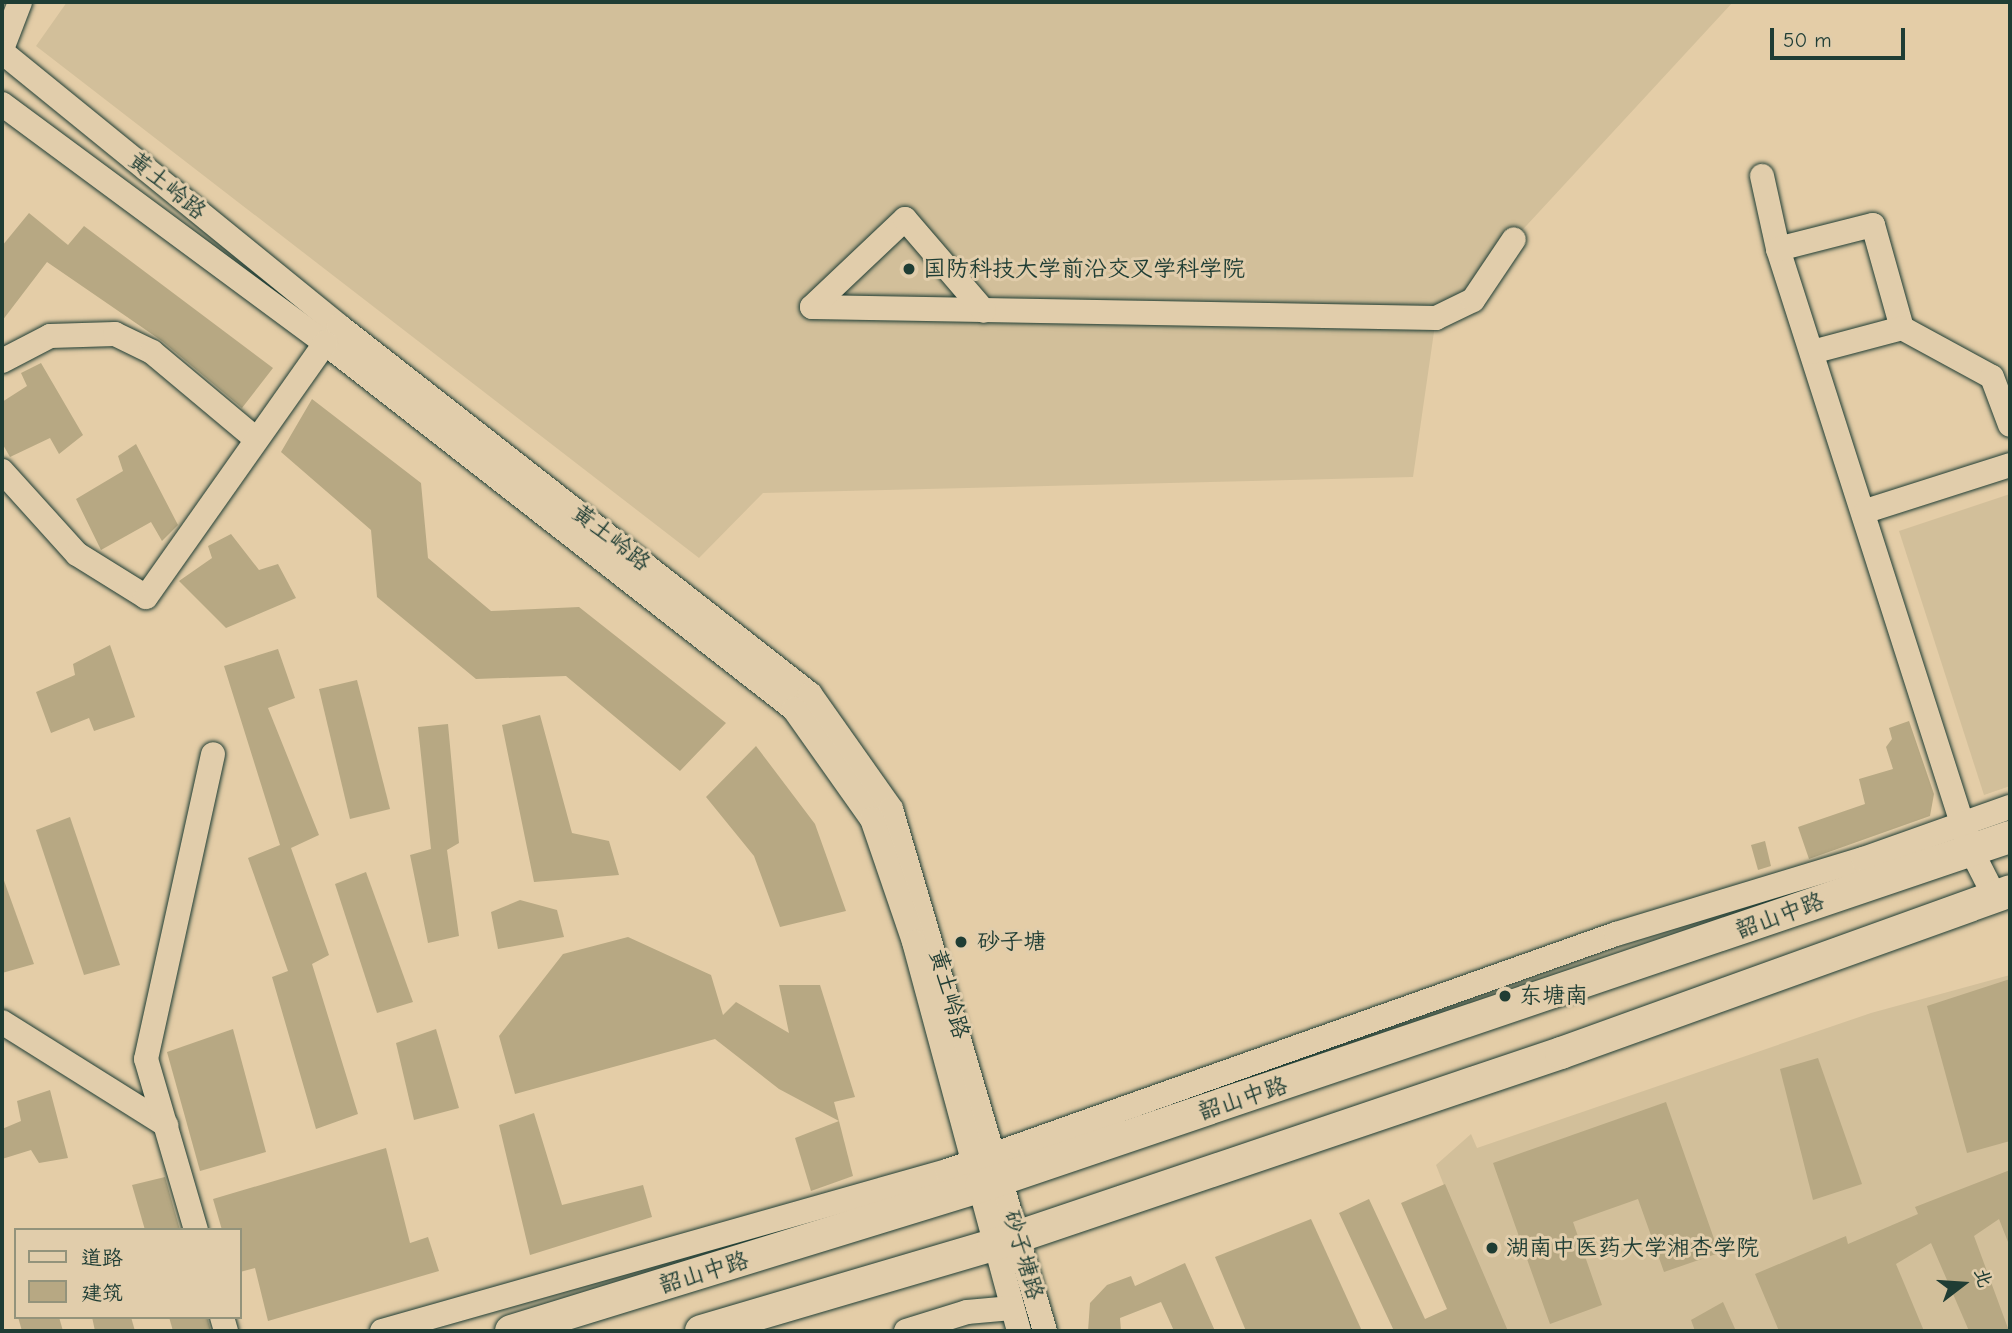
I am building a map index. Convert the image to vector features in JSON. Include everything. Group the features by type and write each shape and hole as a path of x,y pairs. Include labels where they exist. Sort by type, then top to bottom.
{"main road":[{"name":"韶山中路","path":"1966,835 2010,843"},
{"name":"韶山中路","path":"511,1331 988,1168 1538,1001 1966,835 2010,837"},
{"path":"701,1331 1005,1240 1561,1053 2005,894"}],"street":[{"path":"2,50 20,2"},
{"name":"黄土岭路","path":"2,50 339,326 810,694 891,809 988,1168"},
{"name":"黄土岭路","path":"2,104 325,343 794,709 872,819 988,1168"},
{"path":"1762,176 1778,249 1866,511 1966,835 2005,894"},
{"path":"984,311 905,219 812,307 984,311 1436,318 1474,299 1514,239"},
{"path":"1778,249 1873,225 1902,328"},
{"path":"1812,352 1902,328 1992,377 2010,425"},
{"path":"2,361 50,336 116,334 152,352 256,439"},
{"path":"2,471 77,554 146,597 325,343"},
{"path":"1866,511 2010,465"},
{"path":"195,1228 146,1059 213,754"},
{"path":"1966,835 2010,807"},
{"path":"2,1021 166,1125"},
{"path":"382,1331 947,1171 988,1168"},
{"name":"砂子塘路","path":"988,1168 1005,1240 1016,1320"},
{"name":"砂子塘路","path":"1005,1240 1045,1331"},
{"path":"906,1331 967,1312 1016,1320"}],"shaded area":[{"name":"国防科技大学前沿交叉学科学院","path":"67,2 1733,2 1514,239 1473,300 1436,318 1413,477 763,493 699,558 36,46"},
{"path":"2010,494 2010,786 1984,795 1899,531"},
{"path":"2010,975 2010,1331 1501,1331 1436,1165 1471,1134 1477,1148 1871,1013"}],"building":[{"path":"29,213 68,245 84,226 273,368 242,408 162,341 47,262 2,321 2,246"},
{"path":"41,363 83,435 59,454 50,438 10,457 2,443 2,402 27,386 21,373"},
{"path":"312,399 421,483 428,558 491,611 579,607 726,723 680,771 566,676 476,679 377,597 371,530 281,452"},
{"path":"136,444 178,525 162,541 151,522 101,550 76,499 123,471 118,456"},
{"path":"231,534 259,570 278,564 296,598 226,628 179,581 212,558 208,546"},
{"path":"110,645 135,717 94,731 89,718 51,733 36,692 75,675 73,664"},
{"path":"278,649 295,698 268,708 319,835 291,848 329,955 312,964 358,1114 316,1129 272,977 288,971 248,858 280,845 224,666"},
{"path":"357,680 390,809 350,819 319,689"},
{"path":"540,715 572,833 609,841 619,875 534,882 502,725"},
{"path":"1909,721 1934,794 1930,816 1809,859 1798,827 1865,804 1859,779 1893,769 1886,747 1892,739 1889,728"},
{"path":"448,724 459,843 447,850 459,936 428,943 410,855 431,849 418,727"},
{"path":"756,746 815,824 846,911 780,927 754,856 706,797"},
{"path":"70,817 120,965 84,975 36,830"},
{"path":"1765,841 1771,866 1758,870 1751,845"},
{"path":"366,872 413,1002 377,1013 335,884"},
{"path":"2,875 34,964 2,973"},
{"path":"520,900 557,910 564,937 498,949 491,912"},
{"path":"628,937 711,975 723,1015 736,1002 789,1033 779,985 820,985 855,1097 834,1102 839,1121 779,1089 715,1039 515,1094 499,1036 563,954"},
{"path":"2010,979 2010,1141 1967,1153 1927,1006"},
{"path":"233,1029 266,1152 200,1171 167,1052"},
{"path":"436,1029 459,1108 414,1120 396,1043"},
{"path":"1818,1058 1862,1184 1813,1200 1780,1069"},
{"path":"50,1090 68,1158 39,1163 31,1150 2,1159 2,1129 21,1121 17,1101"},
{"path":"1666,1102 1719,1253 1664,1272 1638,1199 1573,1222 1602,1305 1550,1324 1493,1163"},
{"path":"534,1113 562,1205 643,1185 652,1217 530,1255 499,1125"},
{"path":"839,1121 853,1176 811,1191 795,1138"},
{"path":"386,1148 410,1243 428,1237 439,1271 268,1321 255,1268 242,1271 242,1228 221,1228 213,1199"},
{"path":"2010,1170 2010,1247 1999,1219 1974,1236 2009,1331 1969,1331 1931,1243 1896,1264 1924,1331 1779,1331 1755,1274 1846,1236 1848,1244 1918,1214 1915,1207"},
{"path":"165,1177 179,1228 144,1228 132,1185"},
{"path":"1445,1184 1508,1331 1394,1331 1339,1213 1369,1199 1425,1319 1447,1309 1401,1203"},
{"path":"1311,1219 1362,1331 1246,1331 1215,1257"},
{"path":"1185,1263 1215,1331 1174,1331 1161,1302 1120,1318 1121,1331 1088,1331 1090,1303 1107,1285 1131,1276 1135,1286"},
{"path":"1723,1302 1736,1331 1695,1331 1691,1320"},
{"path":"19,1319 60,1319 63,1331 22,1331"},
{"path":"92,1319 132,1319 135,1331 95,1331"},
{"path":"170,1319 208,1319 211,1331 173,1331"}],"place":[{"name":"国防科技大学前沿交叉学科学院","path":"909,269"},
{"name":"砂子塘","path":"961,942"},
{"name":"东塘南","path":"1505,996"},
{"name":"湖南中医药大学湘杏学院","path":"1492,1248"}]}
